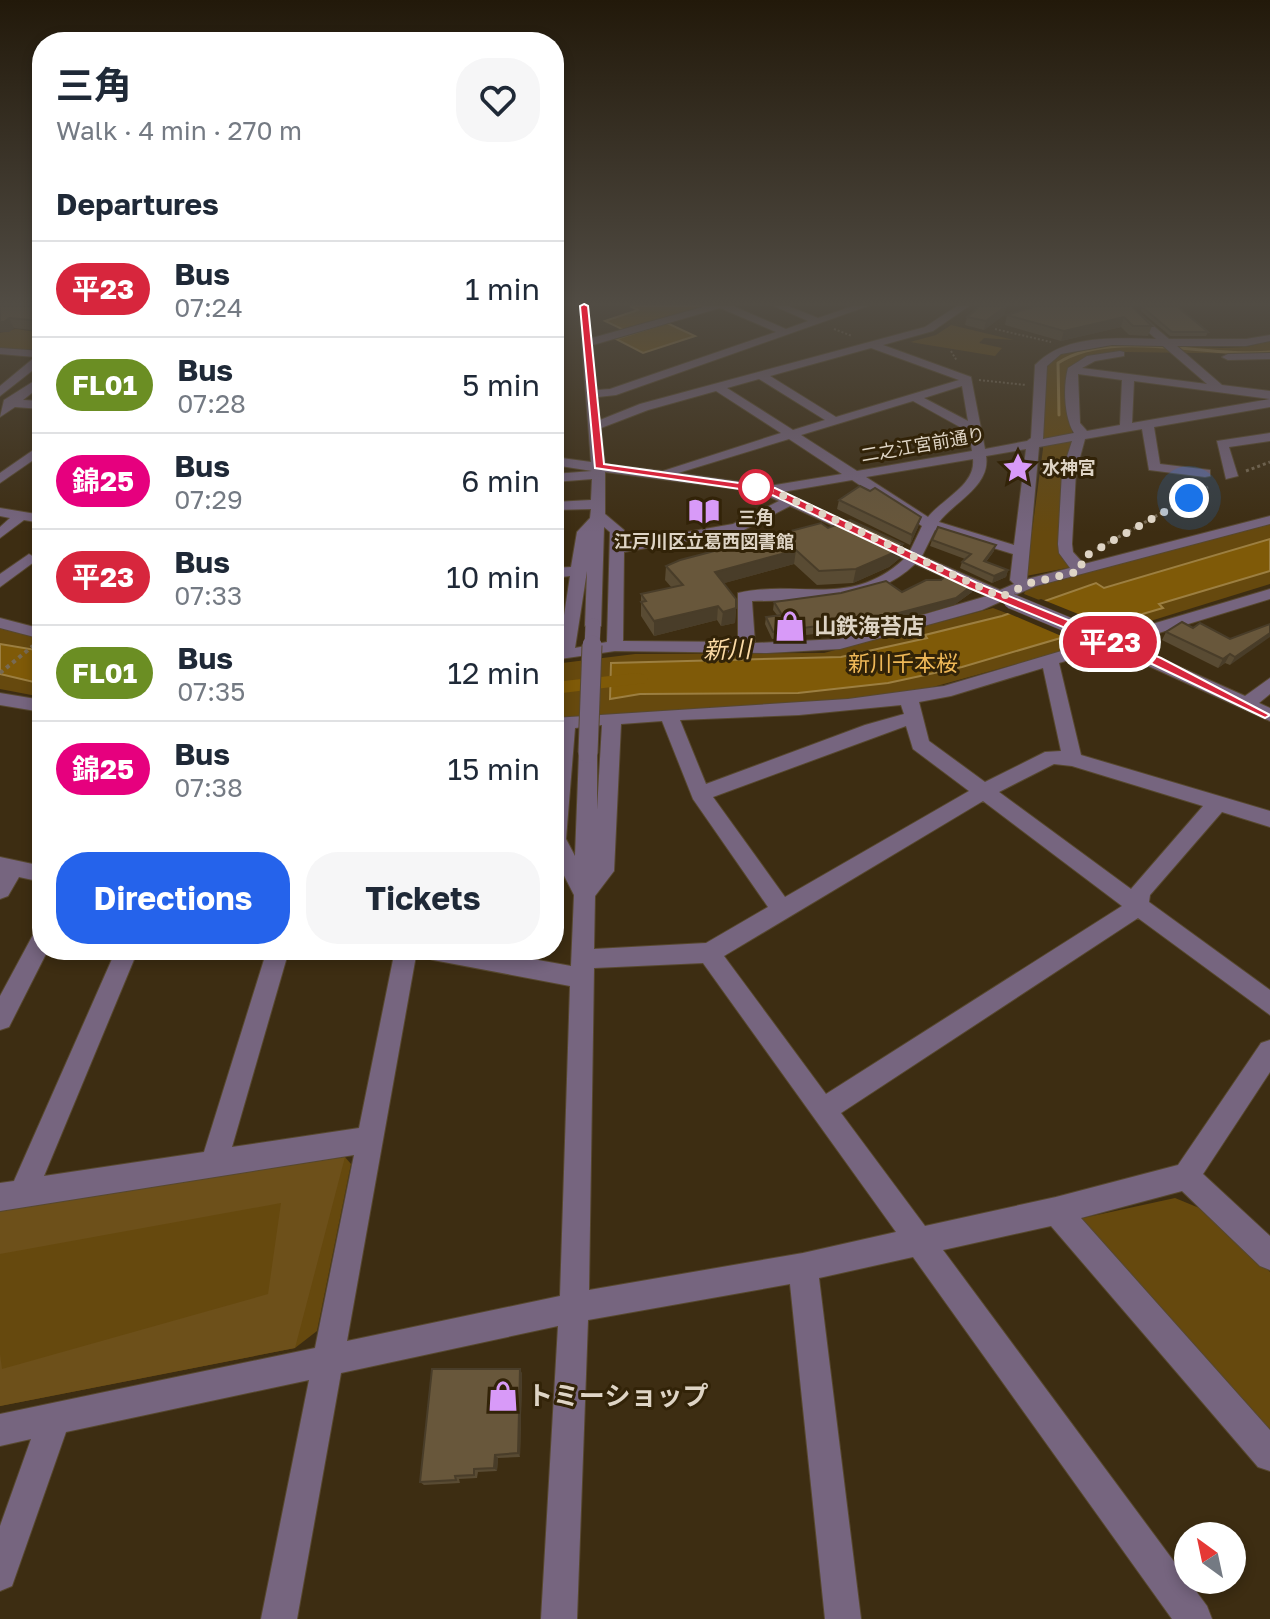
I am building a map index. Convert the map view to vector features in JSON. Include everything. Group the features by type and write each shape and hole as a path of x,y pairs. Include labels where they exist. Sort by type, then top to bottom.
{"street":[{"path":"559,1619 574,1308 588,753 600,510 592,382"},
{"path":"593,394 612,392 644,382"},
{"path":"719,382 792,434 929,524 1018,551"},
{"path":"596,426 644,407 737,382"},
{"path":"768,382 835,421"},
{"path":"663,475 963,382"},
{"path":"747,647 744,596 856,592 889,578 913,558 929,524 969,488 981,465 968,382"},
{"path":"1025,585 1018,580 1018,551 1033,470 1032,444 1037,439 1041,382"},
{"path":"1072,382 1074,424 1081,431 1081,436 1069,472 1065,544 1066,553 1081,571"},
{"path":"1126,428 1128,382"},
{"path":"1166,382 1270,395"},
{"path":"1213,382 1221,388"},
{"path":"0,413 6,403 32,386"},
{"path":"914,397 975,430"},
{"path":"6,403 32,404"},
{"name":"二之江宮前通り","path":"771,490 1270,403"},
{"path":"1206,414 1248,440"},
{"path":"1147,424 1152,456 1204,468"},
{"path":"1231,476 1222,444 1270,437"},
{"path":"0,479 32,455"},
{"path":"21,463 32,465"},
{"path":"564,463 599,470 663,475 771,490 913,558 1106,640 1270,715"},
{"path":"564,476 599,470"},
{"path":"618,549 737,528 791,500"},
{"path":"564,507 600,510 617,530 615,646"},
{"path":"564,629 580,571 584,532 600,510"},
{"path":"0,512 32,518"},
{"path":"0,534 21,516"},
{"path":"564,653 615,646 840,644 1006,599 1025,585 1270,520"},
{"path":"0,582 29,559"},
{"path":"564,572 580,571"},
{"path":"700,794 872,729 910,708 1106,640 1270,594"},
{"path":"0,623 32,635"},
{"path":"1050,661 1072,759"},
{"path":"1247,704 1270,684"},
{"path":"0,699 32,704"},
{"path":"564,724 669,715 910,708"},
{"path":"910,708 920,744 1270,1004"},
{"path":"669,715 700,794 781,909"},
{"path":"584,894 603,871 612,718"},
{"path":"512,960 584,969 709,953 982,792 1052,757 1072,759 1270,819"},
{"path":"822,1111 1137,908 1140,892 1216,805"},
{"path":"564,856 584,894"},
{"path":"0,890 6,867 32,872"},
{"path":"709,953 915,1241 1194,1619"},
{"path":"0,1019 32,959"},
{"path":"12,1195 122,960"},
{"path":"214,1164 275,960"},
{"path":"279,1619 404,960"},
{"path":"0,1430 574,1308 803,1267 1056,1211 1186,1176 1270,1051"},
{"path":"12,1195 370,1139"},
{"path":"1186,1176 1270,1256"},
{"path":"1056,1211 1270,1455"},
{"path":"803,1267 843,1619"},
{"path":"0,1574 55,1418"}],"path":[{"path":"984,382 1041,387"},
{"path":"1081,571 1082,558 1231,476 1270,462"},
{"path":"0,673 32,645"}],"green space":[{"path":"1044,382 1072,382 1072,444 1058,551 1072,567 1026,576 1043,449"},
{"path":"1270,521 1270,584 1118,631 1024,594 1027,587"},
{"name":"新川千本桜","path":"993,608 1089,644 904,695 564,722 564,663 635,654 824,653"},
{"path":"0,628 32,636 32,695 0,689"},
{"path":"345,1157 351,1164 317,1331 295,1348 0,1406 0,1210"},
{"path":"1175,1198 1209,1212 1270,1272 1270,1441 1074,1220"}],"shaded area":[{"path":"1270,539 1270,571 1159,604 1163,608 962,667 888,683 798,693 640,694 610,699 611,663 841,657 927,638 925,635 1002,616 1096,583 1104,588"},
{"path":"0,644 32,649 32,682 0,674"},
{"path":"345,1157 295,1348 0,1406 0,1354 2,1369 268,1294 281,1203 0,1254 0,1210"}],"pier":[{"path":"1041,599 1108,626 1066,638 1003,611"}],"building":[{"path":"860,486 870,491 875,488 921,517 912,535 839,500"},
{"path":"850,520 903,544 893,553 856,569 819,571 796,550 715,572 736,599 736,608 723,612 718,606 654,621 641,602 646,601 641,594 683,585 666,566 680,560 821,523 828,528"},
{"path":"938,527 996,545 984,561 1008,570 994,576 962,562 971,554 932,540"},
{"path":"949,573 974,584 956,598 841,628 828,629 825,625 773,632 766,617 782,615 774,602 841,593 886,581 902,592 926,580 941,580"},
{"path":"1182,622 1193,628 1200,623 1230,639 1270,624 1270,633 1235,657 1230,654 1223,659 1166,632"},
{"path":"432,1369 520,1369 518,1453 495,1455 494,1468 474,1469 474,1475 455,1476 456,1480 420,1482"}],"waterway":[{"path":"1058,382 1059,415"},
{"name":"新川","path":"564,687 638,679"}],"bus line":[{"name":"平23","path":"592,382 599,466 771,490 913,558 1157,661 1270,715"}],"place":[{"name":"水神宮","path":"1018,468"},
{"name":"三角","path":"756,487"},
{"name":"江戸川区立葛西図書館","path":"704,511"},
{"name":"山鉄海苔店","path":"790,626"},
{"name":"トミーショップ","path":"503,1396"}],"route":[{"path":"756,487 753,486 771,490 1001,597 1030,583 1081,571 1082,558 1189,498"}]}
